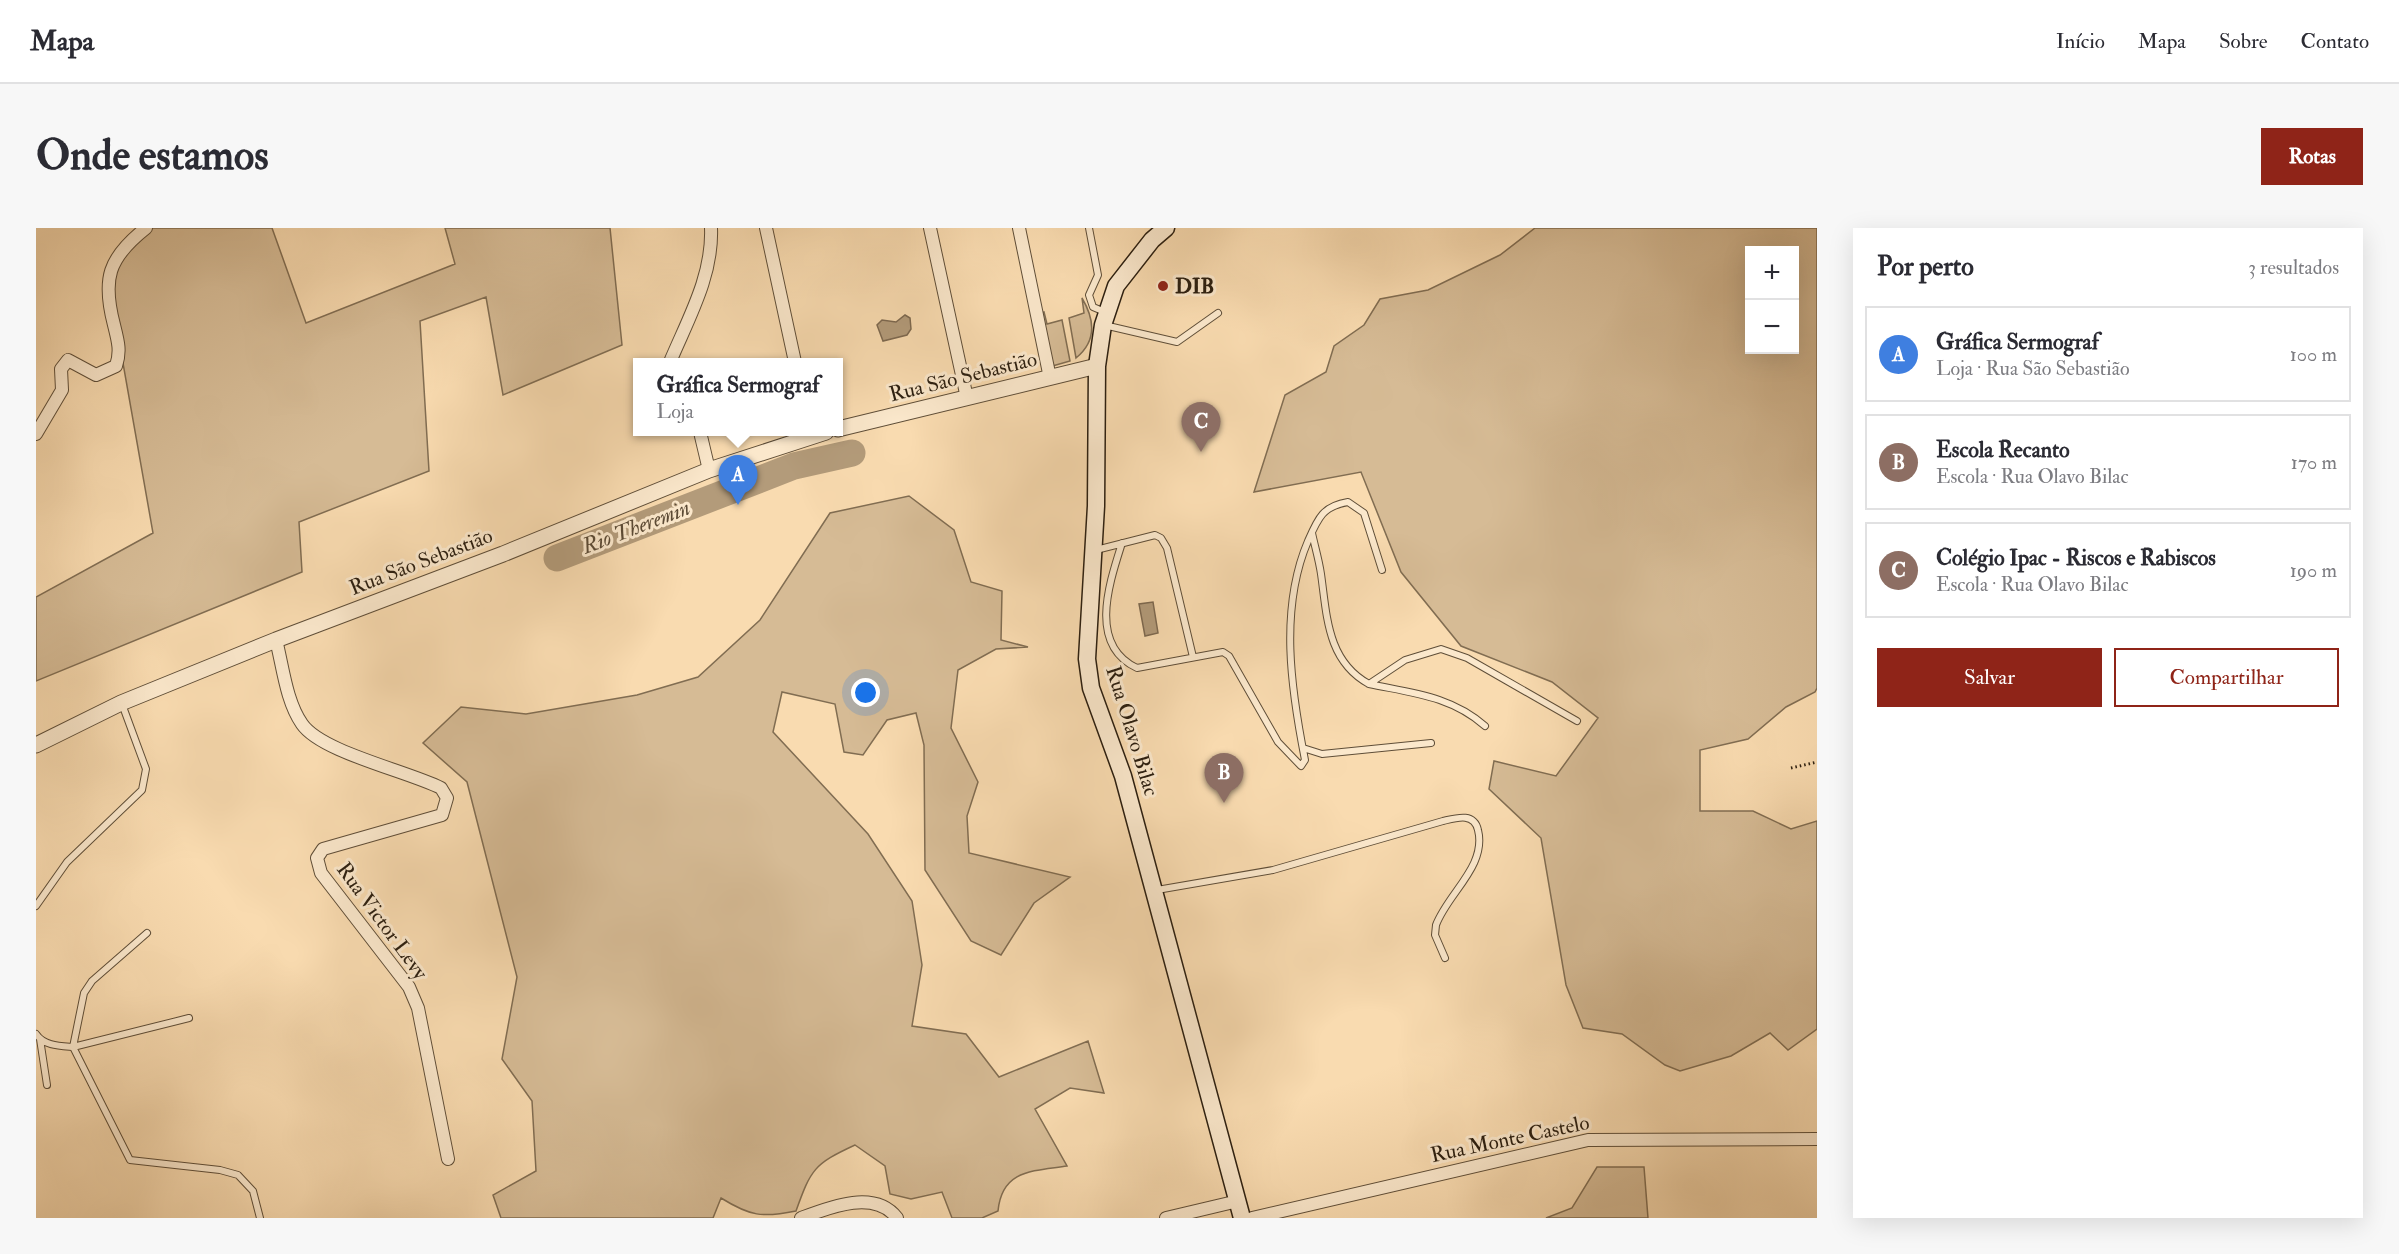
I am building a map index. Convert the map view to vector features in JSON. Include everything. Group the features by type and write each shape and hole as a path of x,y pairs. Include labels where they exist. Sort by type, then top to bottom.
{"main road":[{"name":"Rua Olavo Bilac","path":"1166,228 1130,266 1116,286 1105,318 1098,366 1088,637 1091,688 1124,776 1242,1218"}],"street":[{"path":"36,434 62,390 61,369 68,360 96,375 116,366 121,352 107,288 110,271 118,255 146,228"},
{"path":"672,358 708,271 712,250 711,228"},
{"path":"766,228 794,358"},
{"path":"930,228 967,398"},
{"path":"1019,228 1050,378"},
{"name":"Rua São Sebastião","path":"843,428 1098,366"},
{"path":"701,436 709,470"},
{"name":"Rua São Sebastião","path":"36,745 121,703 276,640 503,554 709,470 807,436"},
{"name":"Rua Victor Levy","path":"276,640 292,702 303,726 335,749 441,788 447,798 442,815 323,849 317,858 321,873 402,975 412,992 425,1041 448,1160"},
{"name":"Rua Monte Castelo","path":"1252,1218 1588,1140 1817,1139"},
{"path":"801,1218 864,1200 888,1209 897,1218"},
{"path":"1166,1218 1238,1201"}],"lane":[{"path":"1089,228 1098,275 1089,295 1093,307 1105,318 1177,342 1218,314"},
{"path":"1122,543 1114,567 1106,625 1109,641 1116,655 1137,668 1222,652 1229,656 1278,742 1301,766 1305,760 1290,645 1295,586 1300,559 1323,512 1331,506 1348,502 1357,506 1364,513 1382,570"},
{"path":"1312,533 1322,574 1326,621 1335,650 1356,677 1369,684 1424,694 1454,704 1485,726"},
{"path":"1092,551 1155,535 1165,542 1194,657"},
{"path":"1369,684 1405,660 1442,649 1467,657 1577,721"},
{"path":"36,906 67,862 142,790 146,769 121,703"},
{"path":"1303,748 1322,754 1431,743"},
{"path":"1153,891 1273,870 1462,816 1470,818 1477,826 1480,846 1474,862 1436,925 1435,935 1445,958"},
{"path":"147,933 92,981 84,993 79,1005 73,1047 130,1160 220,1170 238,1175 253,1191 260,1218"},
{"path":"47,1085 38,1037 73,1047 189,1018"}],"path":[{"path":"1791,768 1817,762"}],"shaded area":[{"path":"146,228 272,228 306,323 455,264 445,228 610,228 622,345 503,395 486,297 420,321 429,471 299,522 302,572 36,681 36,597 153,533 121,352 110,271"},
{"path":"1535,228 1817,228 1817,688 1815,692 1786,707 1748,739 1700,750 1700,811 1753,811 1791,829 1817,821 1817,1029 1788,1050 1770,1033 1731,1056 1680,1071 1665,1065 1622,1034 1583,1028 1566,985 1541,838 1489,789 1494,761 1556,776 1598,718 1552,682 1461,646 1401,572 1361,472 1254,492 1285,395 1326,372 1334,346 1364,325 1380,299 1428,290 1500,255"},
{"path":"1082,298 1090,314 1092,330 1088,345 1076,358 1069,318 1084,313"},
{"path":"1044,312 1047,324 1062,320 1070,361 1049,367 1038,314"},
{"path":"905,315 910,318 911,329 907,335 883,341 877,325 882,320 896,322"},
{"path":"909,496 954,530 971,582 1002,591 1001,640 1028,647 996,649 958,670 951,728 978,782 967,816 969,853 1070,877 1034,903 1001,955 971,941 925,870 924,745 916,713 887,720 863,755 844,752 835,704 782,692 773,732 868,834 912,901 922,965 912,1026 966,1034 999,1077 1088,1041 1104,1093 1070,1088 1035,1109 1067,1166 1032,1171 1013,1180 1001,1197 998,1211 982,1218 952,1218 942,1192 911,1199 890,1194 885,1166 855,1145 831,1157 816,1169 810,1177 796,1211 757,1214 740,1209 721,1198 713,1218 501,1218 493,1195 536,1171 532,1101 502,1059 517,977 467,782 423,743 461,707 526,714 637,695 698,677 760,620 830,513"},
{"path":"1153,602 1158,633 1145,636 1139,604"},
{"path":"1597,1167 1644,1167 1648,1218 1546,1218 1572,1208"}],"waterway":[{"name":"Rio Theremin","path":"557,558 794,466 852,453"}],"place":[{"name":"DIB","path":"1163,286"},
{"name":"Colégio Ipac - Riscos e Rabiscos","path":"1201,452"},
{"name":"Gráfica Sermograf","path":"738,505"},
{"name":"Escola Recanto","path":"1224,803"}]}
